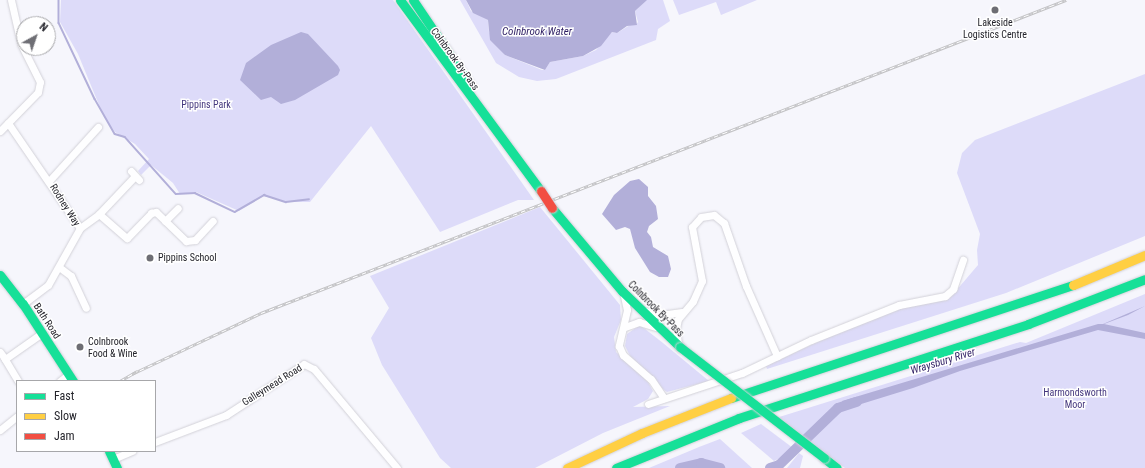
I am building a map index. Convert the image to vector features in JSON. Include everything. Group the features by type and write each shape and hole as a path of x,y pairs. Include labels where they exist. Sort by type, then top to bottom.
{"main road":[{"name":"Colnbrook By-Pass","path":"400,0 469,97 496,129 552,208 638,308 680,347 837,468"},
{"name":"Colnbrook By-Pass","path":"413,0 476,92 496,129"},
{"path":"567,468 642,433 718,402 1051,294 1145,255"},
{"name":"Bath Road","path":"1,277 23,304 71,377"},
{"path":"616,468 754,412 1028,324 1145,279"},
{"path":"111,455 117,468"}],"street":[{"path":"0,131 38,92 40,82 21,44 11,0"},
{"name":"Rodney Way","path":"8,123 80,228 48,285 23,304"},
{"path":"49,181 98,127"},
{"path":"80,228 99,214 135,176"},
{"path":"165,221 178,208"},
{"path":"99,214 127,238 151,213 156,212 186,241 191,242 213,221"},
{"path":"680,347 676,329 682,312 693,301 702,281 692,227 701,216 717,216 724,222 746,286 777,356"},
{"path":"648,404 742,373 777,356 898,304 945,296 953,289 963,260"},
{"path":"59,267 71,276 86,308"},
{"path":"622,290 627,308 625,327 618,343 623,355 651,379 664,398"},
{"path":"638,308 660,315 682,312"},
{"path":"625,327 642,323 661,330"},
{"path":"5,359 42,334"},
{"path":"0,352 17,380"},
{"name":"Galleymead Road","path":"156,442 226,415 304,364 314,369 397,468"},
{"path":"0,430 16,417"},
{"path":"111,455 127,452"}],"green space":[{"name":"Pippins Park","path":"61,0 393,0 534,200 518,200 440,232 371,126 310,202 288,202 263,196 239,211 196,192 180,194 173,183 151,165 141,175 138,171 149,159 135,144 115,132 104,117 78,54 60,22"},
{"path":"460,0 466,0 471,11 488,20 489,32 505,55 542,70 545,70 550,62 583,56 596,50 612,32 617,33 630,25 636,25 638,22 635,11 646,0 663,0 670,21 658,29 656,40 556,79 537,81 519,77 496,63"},
{"path":"673,0 757,0 721,15 716,2 679,15"},
{"path":"1145,74 1145,236 1006,293 767,369 766,366 839,332 902,307 949,299 978,265 977,250 980,234 957,173 962,153 975,140"},
{"path":"540,207 620,305 621,320 614,337 616,352 648,382 653,391 648,399 633,407 670,406 603,433 535,468 451,468 440,458 382,365 371,338 389,308 370,276"},
{"name":"Harmondsworth Moor","path":"1145,294 1145,468 845,468 776,418 1020,342 1026,343"},
{"path":"640,325 709,381 667,392 664,390 630,356 625,346 627,334"},
{"path":"761,424 793,448 789,454 774,461 741,433"},
{"path":"720,439 752,468 649,468 699,447"},
{"path":"799,453 803,456 800,468 787,468"}],"water":[{"name":"Colnbrook Water","path":"466,0 647,0 635,11 637,25 627,26 617,33 612,32 601,46 583,56 550,62 545,70 505,55 490,40 488,20 473,13"},
{"path":"301,32 308,34 338,66 340,70 338,75 295,100 281,104 271,97 261,100 240,80 246,63 271,45"},
{"path":"639,179 648,187 648,196 656,206 658,219 649,226 647,232 651,237 653,247 668,256 671,269 668,277 659,277 650,272 635,248 630,229 625,227 616,230 602,214 614,195 630,181"},
{"path":"1145,306 1128,315 1104,324 1145,333 1145,339 1098,330 960,371 913,388 845,409 842,401 1098,324 1103,324"}],"waterway":[{"path":"59,0 59,23 95,99 115,134 125,137 176,194 195,193 235,212 264,195 286,202 309,199"},
{"name":"Wraysbury River","path":"770,468 779,465 838,408 857,402"},
{"name":"Wraysbury River","path":"680,468 701,463 720,468"}],"railway":[{"path":"132,374 261,313 1066,0"},
{"path":"122,380 137,371"}],"traffic: fast":[{"path":"400,0 541,191"},
{"path":"413,0 471,86"},
{"path":"552,208 622,291 680,347"},
{"path":"0,275 23,304 72,380"},
{"path":"616,468 739,418 1028,324 1145,279"},
{"path":"731,398 1073,285"},
{"path":"680,347 824,458"},
{"path":"109,452 117,468"},
{"path":"824,458 837,468"}],"traffic: slow":[{"path":"1073,285 1145,255"},
{"path":"567,468 642,433 731,398"}],"traffic: jam":[{"path":"541,191 552,208"}],"place":[{"name":"Lakeside Logistics Centre","path":"995,10"},
{"name":"Pippins School","path":"150,258"},
{"name":"Colnbrook Food & Wine","path":"80,347"}]}
